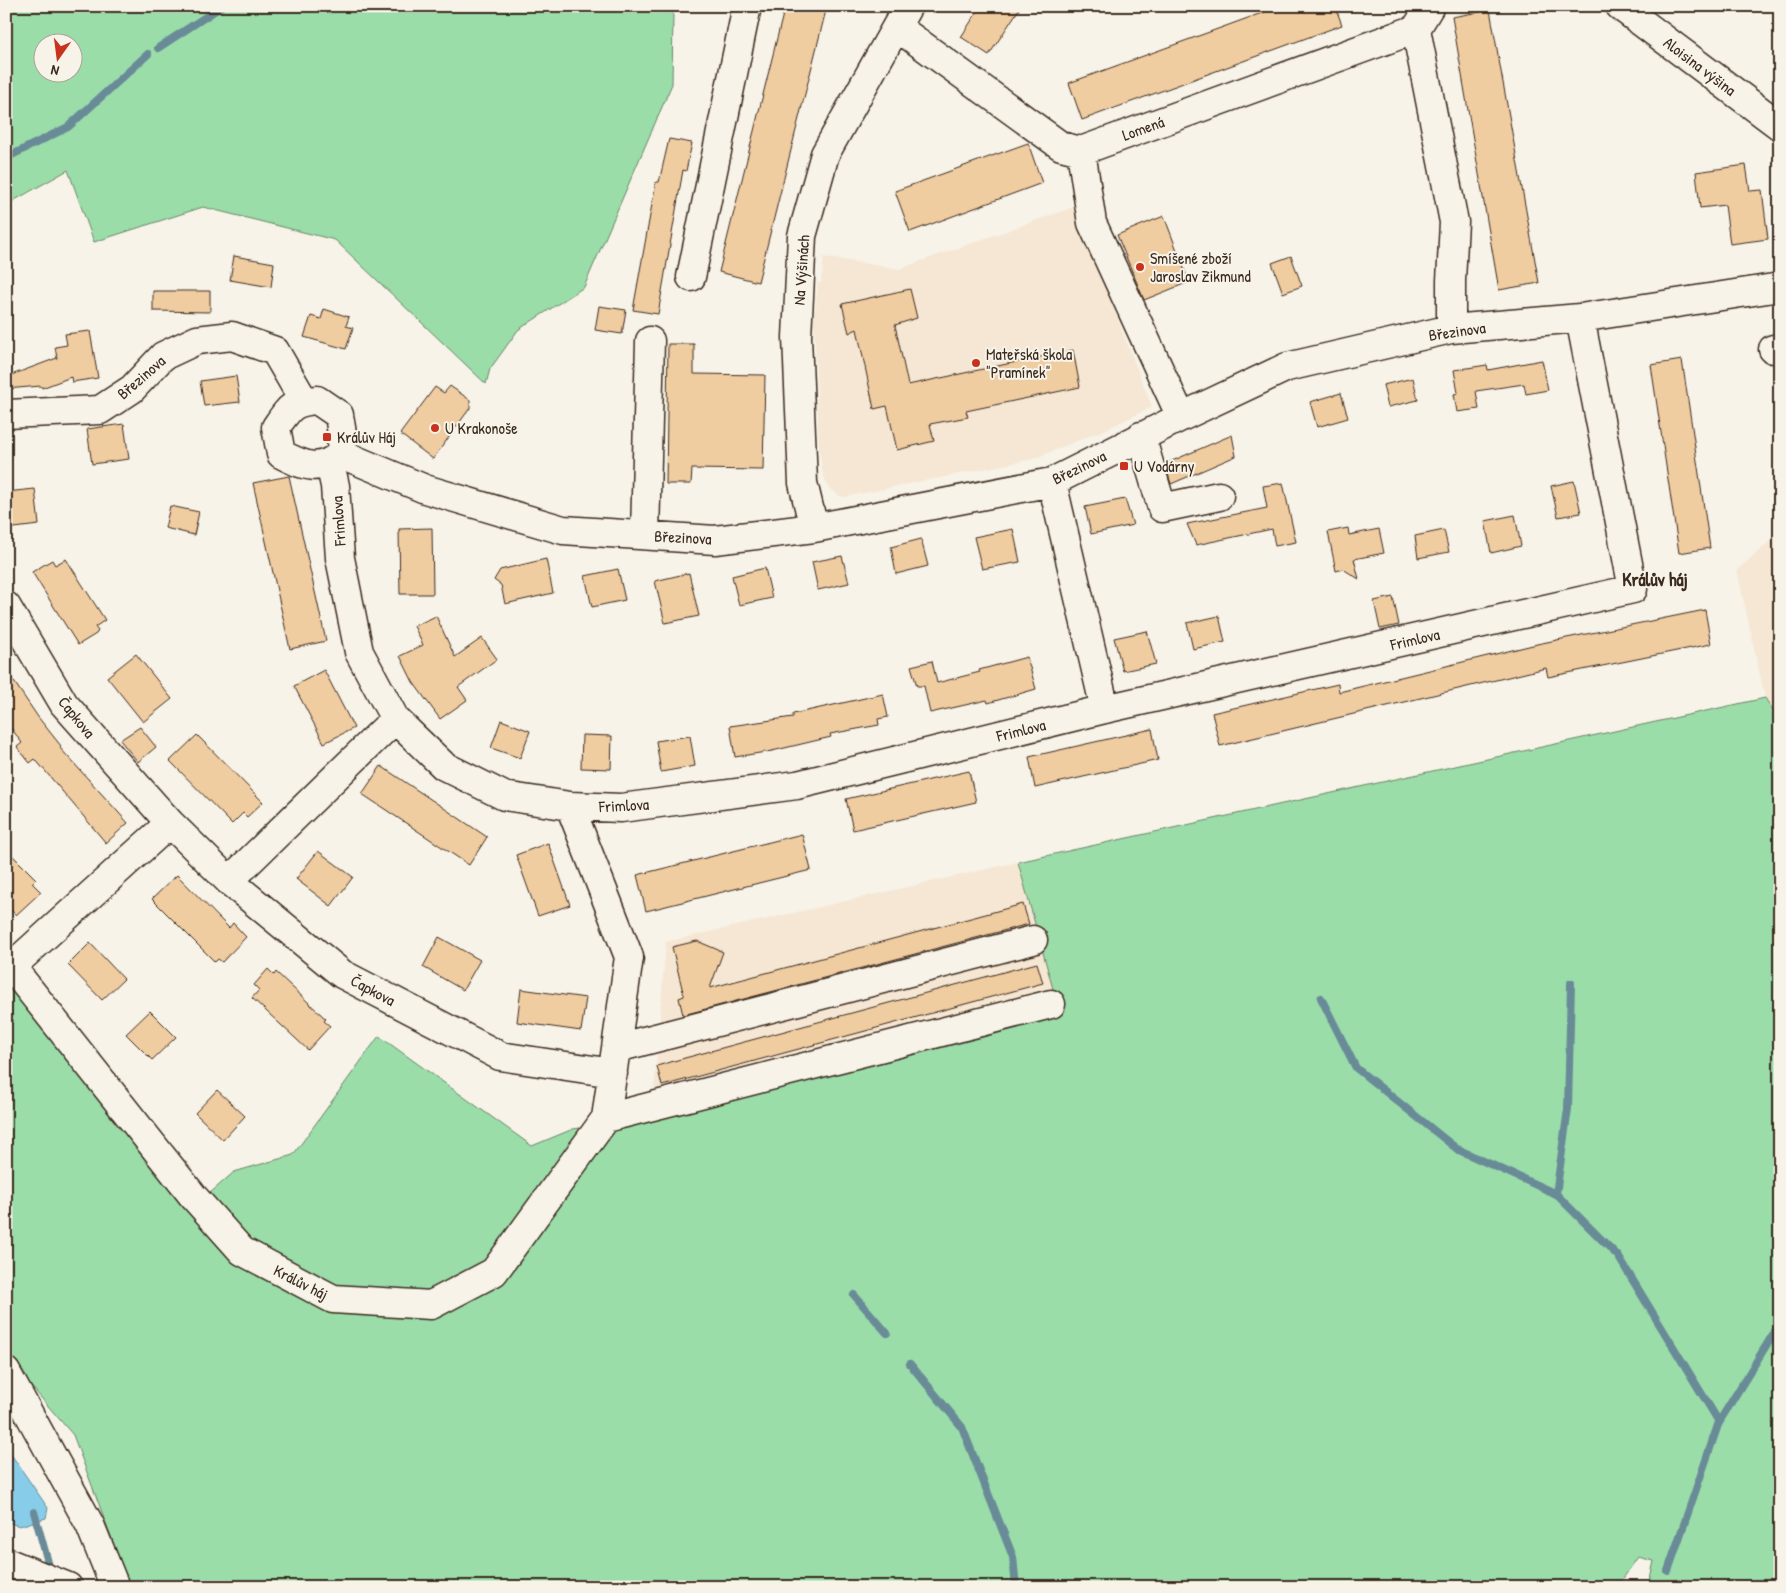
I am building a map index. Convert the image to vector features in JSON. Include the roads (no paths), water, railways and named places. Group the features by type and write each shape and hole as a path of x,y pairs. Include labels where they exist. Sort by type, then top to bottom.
{"street":[{"path":"691,277 747,6"},
{"path":"1430,6 1416,29 1454,222 1451,329"},
{"name":"Aloisina výšina","path":"1620,6 1780,126"},
{"path":"903,16 1061,146 1080,151 1092,223 1181,417"},
{"name":"Na Výšinách","path":"814,528 802,483 797,337 802,236 825,154 903,16"},
{"name":"Lomená","path":"1080,151 1416,29"},
{"name":"Březinova","path":"6,414 100,410 132,389 163,356 197,340 232,336 275,351 304,401 291,406 276,427 281,454 303,466 335,468 425,490 563,530 715,540 814,528 1052,482 1141,436 1287,368 1451,329 1580,318 1780,287"},
{"name":"Frimlova","path":"335,468 340,558 359,652 395,719 444,766 504,796 570,806 622,808 797,785 1105,709 1633,589 1580,318"},
{"path":"645,535 650,341"},
{"path":"304,401 317,400 340,415 342,434 335,468"},
{"path":"1141,436 1162,508 1219,496"},
{"path":"1052,482 1105,709"},
{"name":"Čapkova","path":"6,606 64,704 170,823 229,881 342,974 500,1056 615,1060"},
{"path":"229,881 395,719"},
{"path":"570,806 629,957 615,1060 1033,940"},
{"path":"9,964 170,823"},
{"name":"Králův háj","path":"9,964 193,1196 242,1251 332,1299 431,1305 494,1272 606,1118 615,1060"},
{"path":"606,1118 1051,1004"},
{"path":"6,1372 90,1525 115,1587"},
{"path":"8,1563 68,1587"}],"water":[{"path":"6,1447 48,1508 46,1518 20,1526 6,1522"}],"waterway":[{"path":"158,48 222,6"},
{"path":"6,158 68,127 148,54"},
{"path":"1571,983 1568,1109 1556,1194 1618,1256 1719,1422"},
{"path":"1321,998 1356,1068 1457,1149 1556,1194"},
{"path":"854,1295 887,1333"},
{"path":"1668,1571 1719,1422 1780,1323"},
{"path":"910,1364 962,1427 1013,1557 1016,1587"},
{"path":"34,1512 51,1573"}],"place":[{"name":"Smíšené zboží Jaroslav Zikmund","path":"1140,267"},
{"name":"Mateřská škola \"Pramínek\"","path":"976,363"},
{"name":"U Krakonoše","path":"435,428"},
{"name":"Králův Háj","path":"327,437"},
{"name":"U Vodárny","path":"1124,466"}],"district":[{"name":"Králův háj","path":"1655,580"}]}
